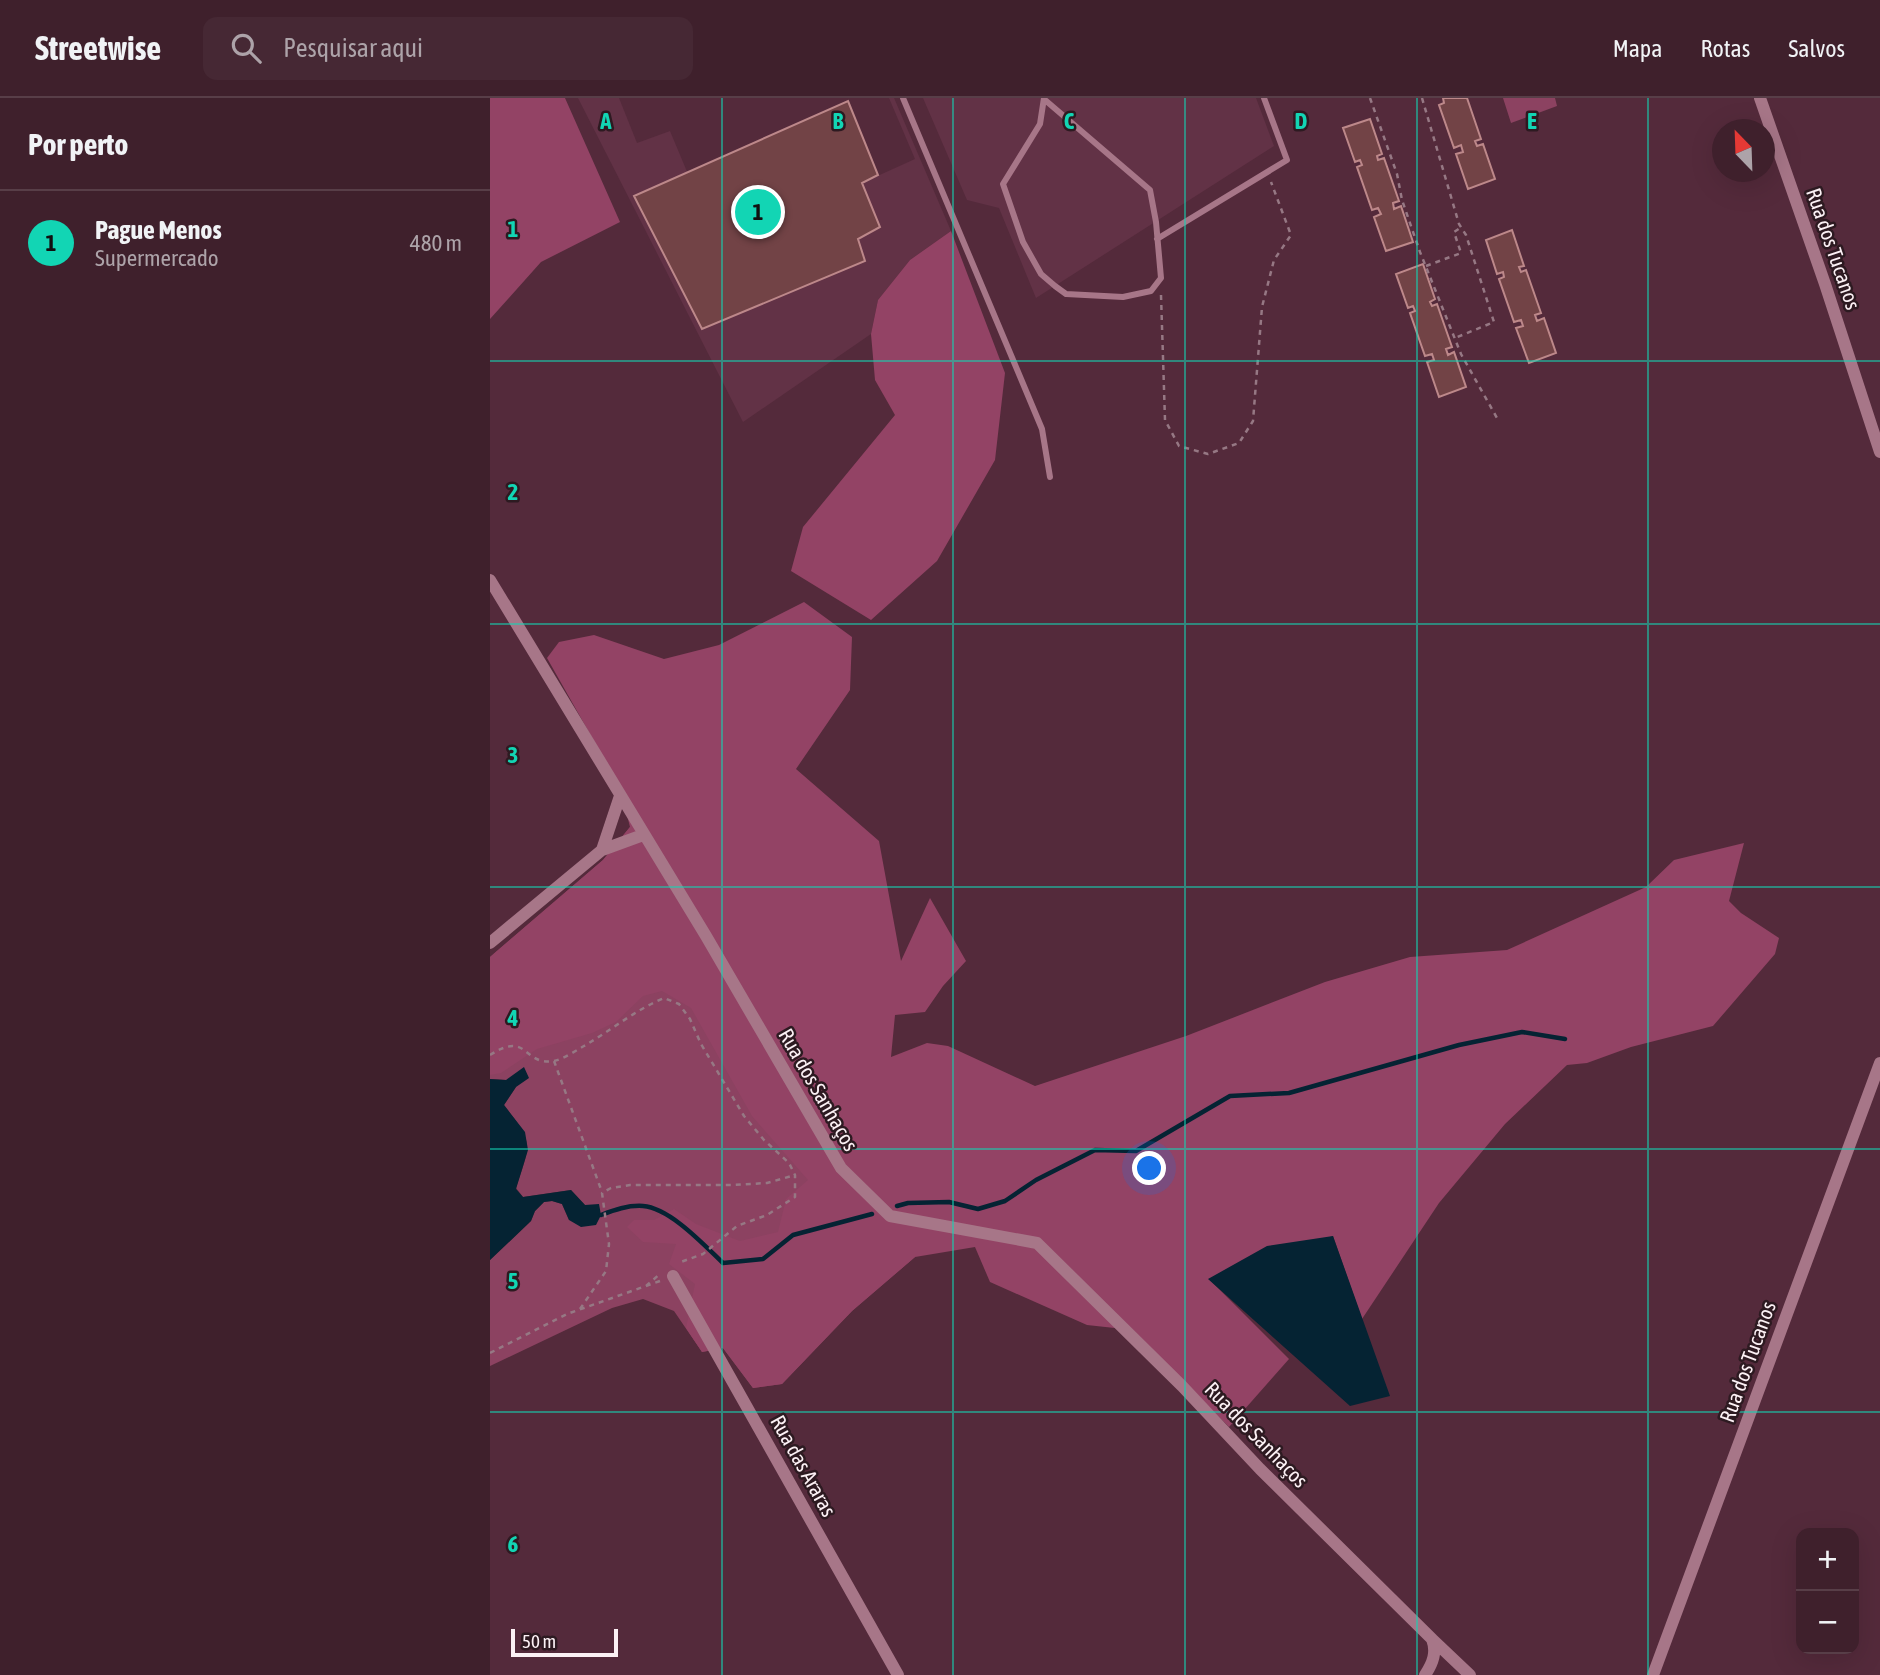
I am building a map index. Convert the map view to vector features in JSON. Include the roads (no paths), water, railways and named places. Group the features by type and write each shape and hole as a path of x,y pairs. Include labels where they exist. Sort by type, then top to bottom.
{"street":[{"name":"Rua dos Tucanos","path":"1760,98 1880,452"},
{"name":"Rua dos Sanhaços","path":"490,580 706,936 841,1168 890,1216 1037,1243 1182,1386 1259,1469 1470,1675"},
{"path":"602,850 620,796"},
{"path":"490,943 602,850 643,835"},
{"name":"Rua dos Tucanos","path":"1653,1675 1880,1063"},
{"name":"Rua das Araras","path":"673,1276 898,1675"},
{"path":"1425,1675 1434,1660 1436,1648 1432,1639"}],"lane":[{"path":"903,98 1042,429 1050,477"},
{"path":"1157,239 1287,160 1264,98"},
{"path":"1045,99 1150,190 1157,239 1161,278 1151,291 1123,297 1066,293 1041,274 1023,242 1003,184 1040,124 1045,99"}],"water":[{"path":"524,1067 529,1078 516,1087 504,1105 525,1132 528,1150 516,1189 523,1197 571,1190 585,1205 599,1204 601,1215 596,1225 581,1227 569,1220 562,1204 544,1202 535,1211 531,1221 490,1260 490,1079 506,1080"},
{"path":"1333,1236 1390,1396 1350,1406 1208,1279 1267,1246"}],"waterway":[{"path":"897,1206 908,1203 949,1202 978,1209 1005,1201 1036,1180 1095,1150 1136,1151 1230,1096 1289,1093 1459,1045 1522,1032 1565,1039"},
{"path":"601,1215 632,1206 653,1208 686,1228 723,1263 763,1259 793,1235 872,1214"}],"place":[{"name":"Pague Menos","path":"758,212"}]}
